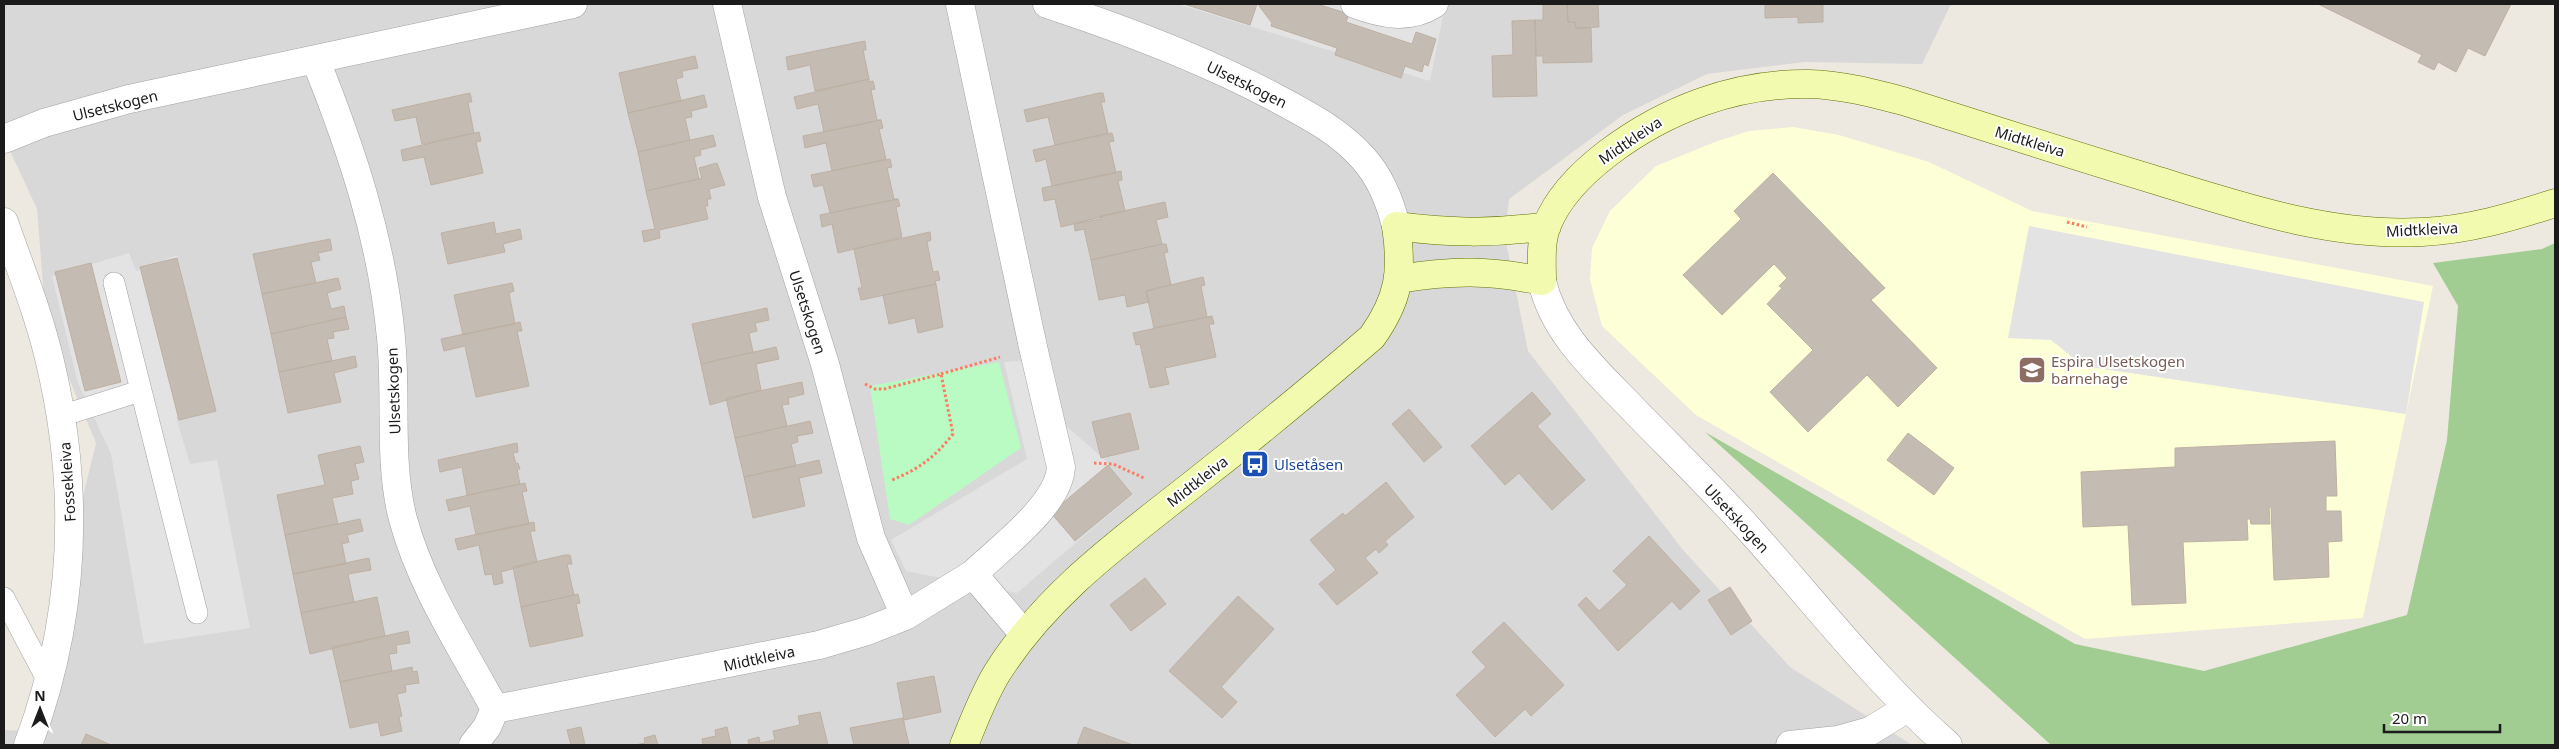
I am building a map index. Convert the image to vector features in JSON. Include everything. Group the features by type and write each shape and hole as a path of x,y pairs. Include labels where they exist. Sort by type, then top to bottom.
{"street":[{"name":"Ulsetskogen","path":"4,139 44,123 129,99 573,4"},
{"name":"Ulsetskogen","path":"727,4 772,197 825,364 871,538 905,616"},
{"path":"960,4 1033,348 1061,467 1061,476 1053,496 973,574 1024,634"},
{"name":"Ulsetskogen","path":"1047,4 1165,46 1244,80 1324,124 1363,158 1375,173 1387,195 1396,226"},
{"path":"1355,4 1390,14 1419,11 1434,4"},
{"name":"Ulsetskogen","path":"316,60 356,169 376,240 391,336 395,406 394,451 396,484 402,516 422,574 495,709"},
{"name":"Midtkleiva","path":"1542,281 1542,253 1547,226 1560,200 1592,165 1630,136 1667,115 1717,97 1763,87 1809,84 1854,88 1903,101 2223,201 2302,222 2364,231 2422,232 2474,225 2517,215 2555,203"},
{"name":"Fossekleiva","path":"4,222 31,298 50,361 61,416 68,471 68,576 62,628 49,684 28,745"},
{"path":"1396,226 1446,233 1473,233 1547,226"},
{"name":"Midtkleiva","path":"964,745 996,674 1024,634 1062,591 1107,551 1198,481 1372,336 1386,318 1395,296 1399,279 1400,252 1396,226"},
{"path":"1399,279 1428,274 1473,271 1506,273 1542,281"},
{"name":"Ulsetskogen","path":"1542,281 1546,298 1557,320 1580,354 1747,527 1906,709 1948,745"},
{"name":"Midtkleiva","path":"495,709 819,645 867,631 905,616 973,574"},
{"path":"473,745 487,727 495,709"},
{"path":"1790,745 1838,740 1870,730 1906,709"}],"lane":[{"path":"114,283 197,613"},
{"path":"61,416 140,391"},
{"path":"4,598 49,684"}],"path":[{"path":"2067,222 2087,227"},
{"path":"825,364 838,365 875,389 884,389 1033,348"},
{"path":"859,494 908,474 924,464 938,453 953,434 941,374"},
{"path":"1061,467 1102,462 1113,464 1145,479"}],"shaded area":[{"path":"4,4 1951,4 1922,64 1805,62 1707,74 1623,115 1509,199 1505,237 1528,351 1684,551 1790,667 1912,745 4,745 4,730 26,731 96,443 46,323 37,209 4,138"},
{"path":"1177,4 1442,4 1445,6 1430,81"},
{"name":"Espira Ulsetskogen barnehage","path":"1793,127 1839,135 1929,162 2032,211 2433,286 2363,618 2085,639 1696,415 1602,326 1590,280 1592,248 1610,211 1656,166 1715,142 1749,131"},
{"path":"2029,226 2424,302 2406,414 2083,366 2051,340 2008,338"},
{"path":"129,253 136,271 177,255 213,404 176,417 190,464 217,460 250,628 144,644 111,454 78,383 52,276"},
{"path":"1051,358 1066,426 1105,460 1133,494 1017,593 906,571 891,540 1027,459 1004,362"}],"green space":[{"path":"2555,243 2555,745 2051,745 1705,432 2075,644 2204,671 2407,615 2447,440 2458,306 2433,263 2542,249"},
{"path":"999,362 1021,448 909,525 890,519 870,386"}],"building":[{"path":"1184,4 1257,4 1250,25"},
{"path":"1260,4 1317,4 1349,14 1346,22 1412,44 1416,32 1436,39 1428,66 1424,64 1422,72 1405,66 1401,78 1335,55 1337,48 1271,26 1272,23 1259,6"},
{"path":"1543,4 1567,4 1568,22 1575,22 1576,28 1591,28 1592,62 1543,63 1543,56 1536,56 1535,20 1543,20"},
{"path":"1567,4 1598,4 1599,27 1576,28 1575,22 1568,22"},
{"path":"1765,4 1823,4 1823,22 1798,23 1798,17 1765,18"},
{"path":"2318,4 2511,4 2485,56 2468,48 2456,72 2438,62 2434,70 2418,62 2422,55"},
{"path":"1535,20 1537,96 1493,97 1492,56 1513,55 1512,21"},
{"path":"865,41 866,50 863,50 869,79 815,91 810,65 788,70 786,57"},
{"path":"695,56 698,68 682,71 683,77 676,79 681,101 628,113 619,73"},
{"path":"869,79 869,82 873,81 875,89 871,90 877,120 881,120 824,132 818,104 797,109 794,97"},
{"path":"470,93 472,102 468,102 474,133 422,144 416,117 395,121 392,110"},
{"path":"1103,93 1105,102 1101,102 1108,133 1055,145 1048,117 1027,122 1024,110"},
{"path":"704,95 707,107 691,111 692,117 685,118 690,140 638,152 628,113"},
{"path":"881,120 883,128 879,129 886,159 832,171 826,143 805,148 803,136"},
{"path":"479,132 481,141 476,142 483,173 431,185 424,157 403,161 401,150"},
{"path":"1112,133 1114,141 1109,142 1116,173 1052,186 1046,159 1036,162 1033,150"},
{"path":"713,135 716,146 700,150 701,155 694,157 699,179 646,191 638,152"},
{"path":"890,159 892,167 887,168 894,199 898,199 830,213 823,185 814,187 811,175"},
{"path":"717,163 725,185 709,189 711,199 707,199 708,206 705,206 708,219 659,230 660,238 644,242 642,231 655,229 646,191 702,178 699,168"},
{"path":"1121,171 1122,180 1118,181 1125,211 1061,227 1055,199 1044,201 1042,188"},
{"path":"1773,173 1885,288 1871,300 1937,368 1898,407 1867,375 1808,432 1770,392 1813,350 1767,304 1782,288 1779,286 1787,278 1774,264 1722,315 1683,275 1741,219 1734,211"},
{"path":"898,199 900,206 896,207 902,237 838,253 832,224 822,227 820,215"},
{"path":"1165,202 1168,217 1156,220 1162,244 1091,260 1084,229 1075,231 1074,224 1101,219 1100,216"},
{"path":"494,222 496,234 520,229 522,239 503,244 505,252 448,264 441,233"},
{"path":"930,232 931,240 927,242 933,272 938,271 940,280 935,281 936,284 861,300 858,288 862,288 854,249"},
{"path":"330,239 332,250 318,253 320,260 311,262 316,283 262,294 253,254"},
{"path":"1166,244 1168,252 1164,253 1171,285 1146,291 1149,302 1127,307 1125,295 1099,300 1091,260"},
{"path":"177,258 216,411 179,420 140,267"},
{"path":"91,263 121,382 85,391 55,272"},
{"path":"1203,277 1205,285 1201,286 1207,317 1154,328 1146,291"},
{"path":"338,278 341,289 327,293 331,309 344,306 346,317 271,334 262,294"},
{"path":"512,283 514,291 509,293 515,324 463,335 454,295"},
{"path":"936,284 943,327 918,333 915,318 889,324 883,295"},
{"path":"767,308 769,320 755,323 757,331 749,333 753,352 701,364 692,324"},
{"path":"1212,316 1214,324 1209,324 1216,357 1165,368 1169,384 1150,388 1140,344 1136,345 1133,333"},
{"path":"346,317 349,329 333,332 334,338 327,339 332,361 279,372 271,334"},
{"path":"520,322 522,331 517,331 529,386 476,397 465,346 444,351 441,339"},
{"path":"776,347 779,359 756,364 761,390 710,405 701,364"},
{"path":"355,356 357,367 334,373 341,402 288,413 279,372"},
{"path":"802,382 804,394 788,398 789,404 782,405 787,426 735,438 726,398"},
{"path":"1532,392 1551,414 1537,426 1585,480 1552,510 1519,473 1505,485 1471,446"},
{"path":"1409,409 1442,447 1424,462 1392,424"},
{"path":"1130,413 1139,449 1101,458 1092,422"},
{"path":"810,421 813,433 797,436 798,442 791,444 796,466 744,477 735,438"},
{"path":"1908,433 1954,468 1934,495 1887,460"},
{"path":"2335,441 2337,496 2326,496 2326,511 2341,511 2342,541 2328,542 2329,577 2274,580 2271,507 2269,507 2270,524 2251,524 2250,519 2247,519 2248,540 2183,542 2186,603 2132,605 2128,525 2083,527 2081,472 2175,467 2175,448"},
{"path":"517,443 518,452 513,453 516,464 518,463 520,469 517,469 520,484 467,495 462,467 440,472 438,460"},
{"path":"360,446 364,462 355,464 359,479 351,481 353,494 332,498 338,524 285,535 277,495 325,485 318,455"},
{"path":"819,460 822,473 799,478 805,506 753,518 744,477"},
{"path":"1108,465 1132,494 1075,541 1051,513"},
{"path":"1386,482 1414,517 1385,541 1388,545 1379,553 1376,549 1365,558 1378,573 1337,605 1319,584 1336,570 1310,540 1343,513 1345,516"},
{"path":"525,483 527,491 522,492 529,524 476,535 470,506 449,511 446,500"},
{"path":"360,519 363,531 347,535 349,542 342,544 346,564 293,574 285,535"},
{"path":"534,522 535,531 530,531 537,562 501,572 503,583 494,585 492,574 485,575 479,545 458,550 455,539"},
{"path":"1649,536 1700,591 1680,610 1672,601 1618,651 1578,605 1586,597 1599,611 1627,585 1613,571"},
{"path":"570,555 572,564 567,564 574,595 521,607 513,567"},
{"path":"369,558 371,570 348,574 354,602 301,613 293,574"},
{"path":"1145,578 1166,604 1131,631 1110,605"},
{"path":"1730,587 1752,621 1731,635 1708,600"},
{"path":"578,594 580,603 576,604 583,636 530,647 521,607"},
{"path":"1238,596 1274,629 1221,687 1237,702 1222,718 1169,671"},
{"path":"377,597 385,636 310,654 301,613"},
{"path":"1504,622 1564,685 1531,716 1525,709 1495,737 1456,695 1486,667 1472,652"},
{"path":"408,631 410,643 396,645 397,653 389,654 392,671 340,682 332,647"},
{"path":"412,667 413,672 417,671 419,683 405,685 406,692 397,694 402,716 399,717 402,731 381,736 378,722 350,728 340,682"},
{"path":"934,676 941,712 904,720 897,683"},
{"path":"820,712 828,745 749,745 748,740 759,737 760,743 775,740 773,731 800,725 798,716"},
{"path":"903,718 909,745 854,745 850,728"},
{"path":"581,727 585,745 571,745 567,730"},
{"path":"727,727 731,745 703,745 702,739 716,736 715,730"},
{"path":"1084,727 1133,745 1077,745"},
{"path":"86,734 111,745 81,745"},
{"path":"655,735 658,745 635,745 645,743 644,738"}],"place":[{"name":"Espira Ulsetskogen barnehage","path":"2032,370"},
{"name":"Ulsetåsen","path":"1255,464"}]}
